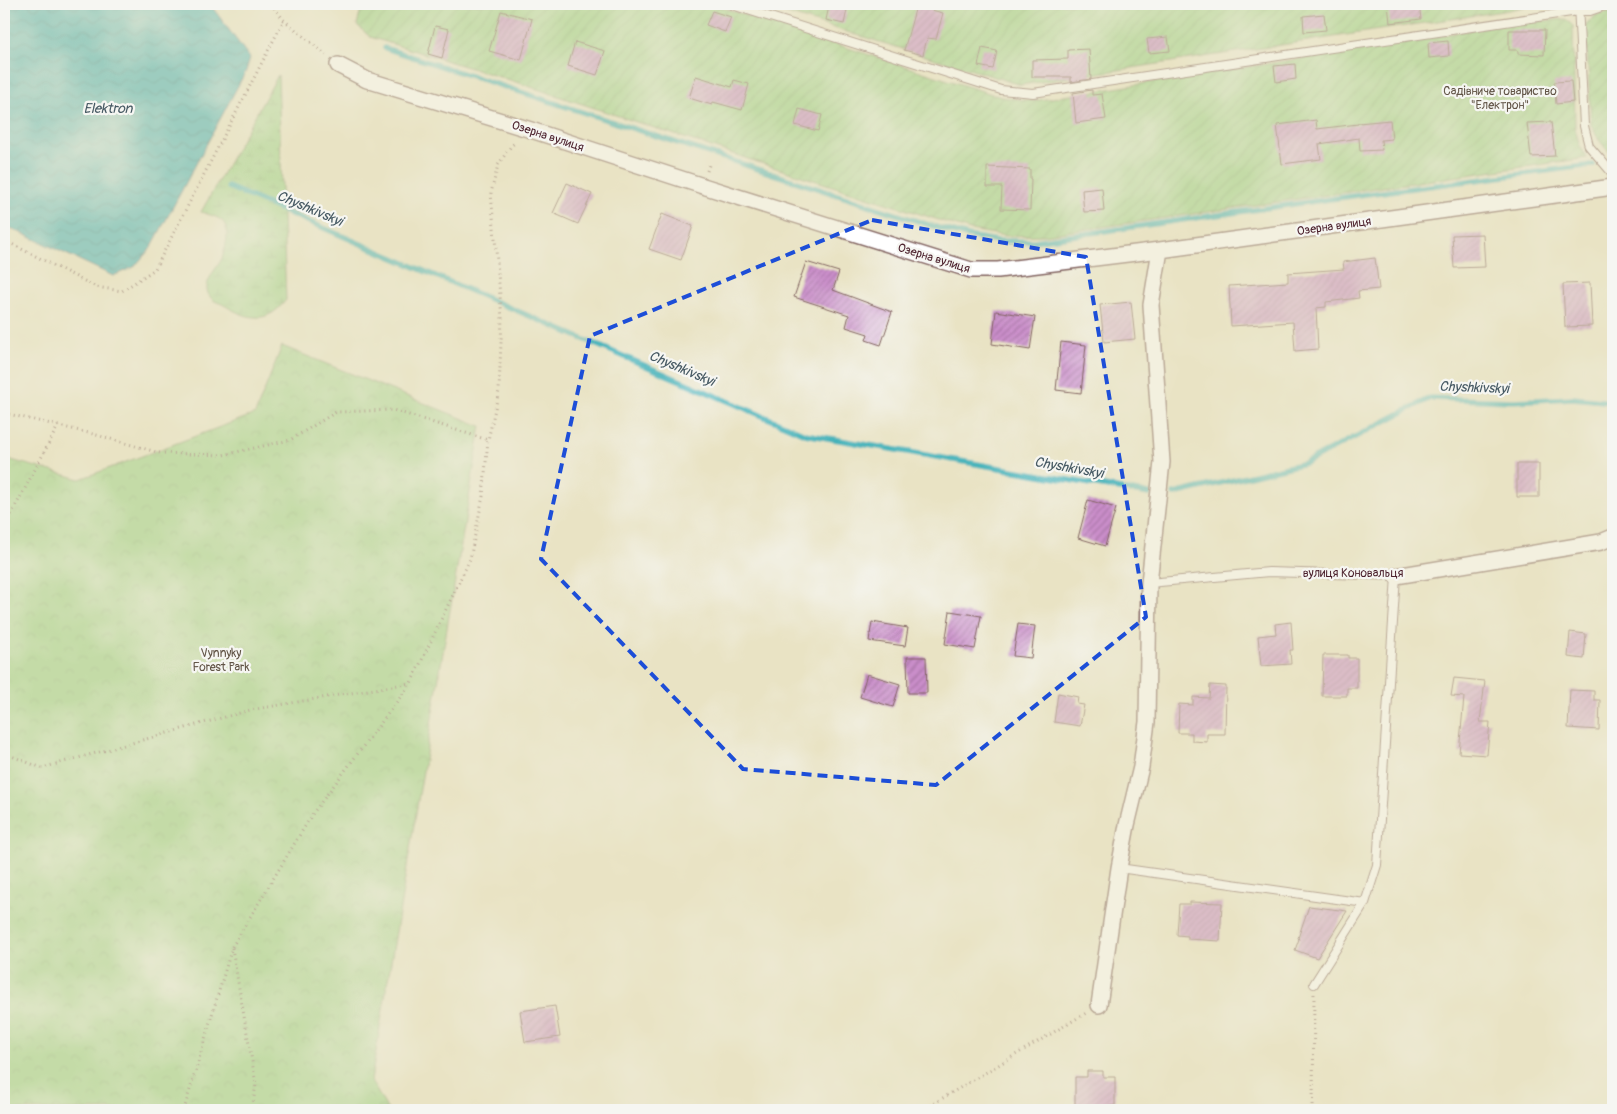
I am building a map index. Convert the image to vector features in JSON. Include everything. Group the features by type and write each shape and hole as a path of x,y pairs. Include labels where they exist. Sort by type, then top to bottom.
{"street":[{"name":"Озерна вулиця","path":"338,65 367,80 531,130 702,186 971,270 998,270 1160,250 1613,187"},
{"path":"1099,1005 1119,868 1141,767 1147,722 1149,583 1162,462 1151,304 1160,250"},
{"name":"вулиця Коновальця","path":"1396,576 1601,542 1613,537"}],"lane":[{"path":"729,4 1001,90 1033,93 1578,7 1590,12 1613,4"},
{"path":"1578,7 1584,126 1589,146 1613,174"},
{"name":"вулиця Коновальця","path":"1149,583 1269,572 1396,576"},
{"path":"1314,984 1365,902 1377,864 1396,576"},
{"path":"1119,868 1365,902"}],"path":[{"path":"271,4 284,20 338,65"},
{"path":"4,240 96,287 122,291 155,269 284,20"},
{"path":"184,1110 232,947 313,813 411,683 470,559 483,496 488,440 499,391 502,318 492,193 498,165 511,146 531,130"},
{"path":"708,168 710,162"},
{"path":"4,413 160,453 223,455 290,440 336,412 393,410 488,440"},
{"path":"4,528 58,426"},
{"path":"4,753 42,768 250,710 411,683"},
{"path":"232,947 256,1084 252,1110"},
{"path":"1313,1110 1314,984"},
{"path":"910,1110 932,1105 1099,1005"}],"highlighted area":[{"path":"872,220 1086,257 1146,617 936,785 743,769 541,559 590,336"}],"green space":[{"name":"Садівниче товариство \"Електрон\"","path":"362,4 711,4 1001,97 1033,101 1418,40 1495,25 1566,19 1573,26 1575,128 1579,144 1587,158 1045,235 1006,236 970,230 519,83 370,37 357,25"},
{"path":"755,4 1539,4 1021,85"},
{"name":"Садівниче товариство \"Електрон\"","path":"1613,12 1613,151 1608,151 1599,140 1591,125 1586,25 1596,15"},
{"path":"278,75 286,300 272,313 264,317 254,317 242,314 215,301 208,294 208,283 222,258 227,231 222,221 212,215 201,212"},
{"name":"Vynnyky Forest Park","path":"282,346 481,426 371,1081 388,1110 4,1110 4,458 80,479 255,414"}],"water":[{"name":"Elektron","path":"4,4 210,4 250,58 246,71 151,248 134,267 113,276 4,225"}],"building":[{"path":"1388,4 1419,4 1421,19 1390,23"},
{"path":"829,6 847,10 844,24 826,20"},
{"path":"916,6 943,13 936,39 927,38 923,55 904,50"},
{"path":"501,11 532,19 521,60 489,51"},
{"path":"712,11 731,17 725,32 706,25"},
{"path":"1324,14 1326,30 1304,32 1303,16"},
{"path":"435,26 449,29 442,58 428,54"},
{"path":"1509,30 1545,30 1544,55 1518,54 1518,50 1509,50"},
{"path":"1168,37 1170,51 1149,53 1147,39"},
{"path":"1448,41 1449,56 1429,58 1428,43"},
{"path":"575,42 605,51 597,75 568,66"},
{"path":"982,48 997,51 993,69 978,66"},
{"path":"1089,49 1091,79 1071,82 1071,77 1032,77 1032,60 1068,59 1068,50"},
{"path":"1295,64 1296,79 1276,82 1274,66"},
{"path":"696,76 732,87 734,80 749,84 742,110 713,102 712,105 689,98"},
{"path":"1571,81 1573,102 1556,104 1554,82"},
{"path":"1092,90 1092,95 1102,94 1106,119 1076,123 1073,93"},
{"path":"799,109 822,115 818,131 795,125"},
{"path":"1316,120 1317,129 1390,120 1392,139 1381,140 1382,150 1360,151 1359,138 1319,144 1321,159 1282,164 1277,125"},
{"path":"1551,122 1555,156 1531,157 1527,123"},
{"path":"987,167 1030,169 1030,210 1001,209 1002,187 987,187"},
{"path":"567,183 592,194 578,224 553,213"},
{"path":"1102,188 1104,211 1084,212 1082,190"},
{"path":"662,214 693,226 681,260 649,249"},
{"path":"1483,234 1485,267 1454,268 1452,235"},
{"path":"1375,258 1379,289 1358,291 1359,298 1326,302 1326,307 1316,308 1318,349 1295,351 1293,322 1231,326 1229,286 1288,282 1288,273 1344,269 1343,262"},
{"path":"806,262 839,272 833,290 892,312 881,345 866,340 868,334 846,327 849,315 794,297"},
{"path":"1590,283 1592,326 1565,327 1563,284"},
{"path":"1131,302 1135,339 1104,342 1100,305"},
{"path":"996,311 1035,317 1030,350 992,344"},
{"path":"1061,342 1086,345 1081,393 1056,390"},
{"path":"1517,464 1539,464 1539,497 1517,497"},
{"path":"1088,500 1116,508 1105,546 1078,538"},
{"path":"950,611 981,616 975,649 945,644"},
{"path":"872,622 908,628 905,646 869,641"},
{"path":"1291,622 1293,650 1290,650 1291,664 1261,666 1258,636 1276,634 1275,624"},
{"path":"1018,624 1035,626 1031,658 1013,656"},
{"path":"1570,632 1586,634 1584,659 1568,657"},
{"path":"1323,655 1348,655 1348,658 1357,658 1357,688 1347,688 1347,696 1322,696"},
{"path":"907,657 926,657 927,693 908,693"},
{"path":"867,674 900,684 893,707 860,697"},
{"path":"1454,678 1485,681 1480,722 1490,722 1487,755 1459,753 1464,697 1451,696"},
{"path":"1210,685 1226,686 1225,734 1207,734 1207,742 1192,741 1192,733 1178,733 1179,704 1193,705 1193,697 1209,698"},
{"path":"1570,690 1594,691 1594,700 1600,700 1599,730 1568,728"},
{"path":"1058,693 1078,697 1077,704 1084,705 1080,726 1054,722"},
{"path":"1190,902 1222,903 1220,941 1188,939 1188,936 1177,935 1179,904 1190,904"},
{"path":"1309,906 1347,911 1317,958 1295,950"},
{"path":"555,1006 560,1037 525,1042 520,1011"},
{"path":"1087,1071 1103,1071 1103,1077 1115,1077 1115,1106 1100,1106 1100,1110 1075,1110 1075,1077 1087,1077"}],"waterway":[{"path":"385,48 939,228 968,236 998,241 1034,241 1359,195 1593,165"},
{"name":"Chyshkivskyi","path":"228,187 805,434 1149,494"},
{"name":"Chyshkivskyi","path":"1174,494 1305,463 1430,398 1513,401 1573,398 1613,402"}]}
